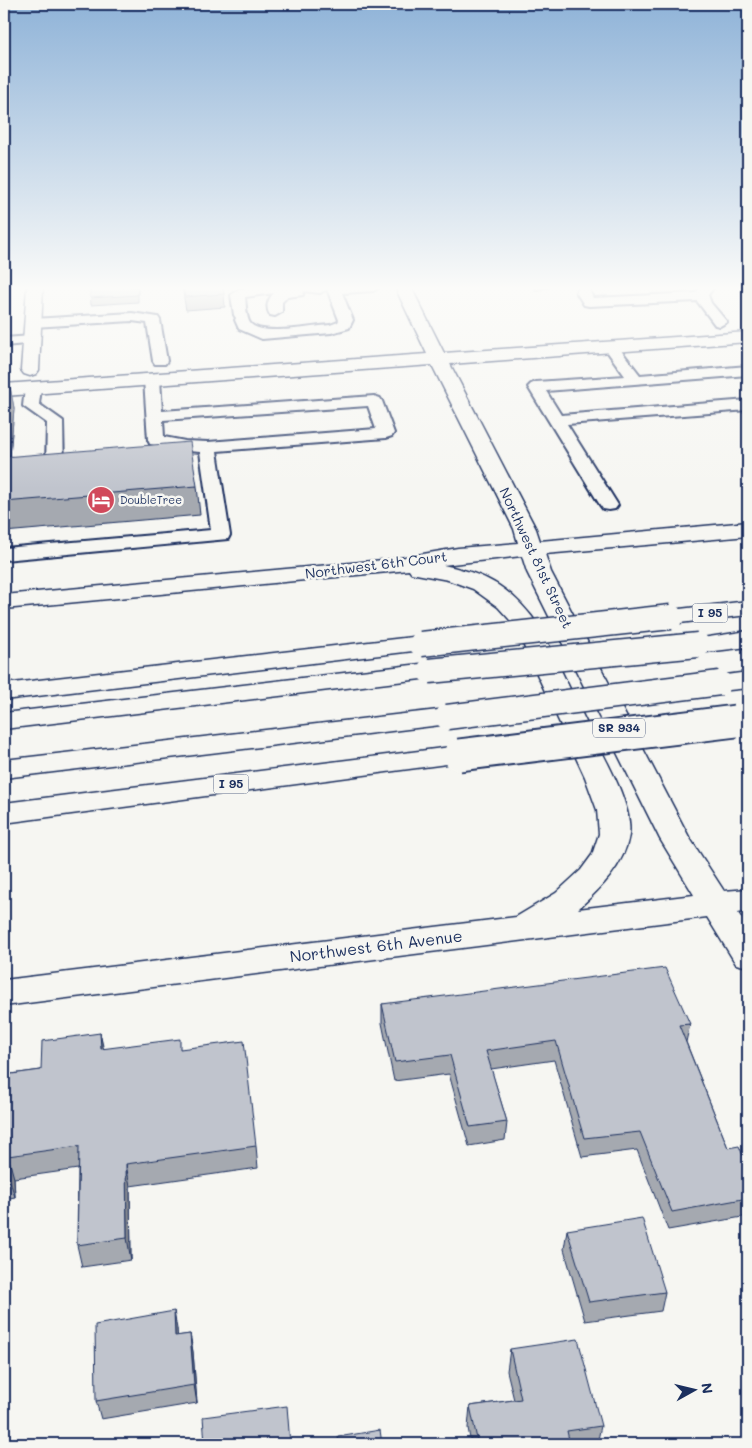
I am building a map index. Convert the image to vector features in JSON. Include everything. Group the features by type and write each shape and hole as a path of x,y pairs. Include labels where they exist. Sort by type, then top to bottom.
{"main road":[{"path":"25,376 29,355"},
{"path":"25,376 152,379 369,355"},
{"name":"Northwest 81st Street","path":"432,355 525,529 539,572 675,839 748,955"},
{"path":"142,362 179,360"},
{"path":"4,390 25,376 50,368"},
{"name":"Northwest 6th Court","path":"4,602 394,566 458,554 748,529"},
{"path":"394,566 422,568 472,579 490,587 518,613 528,629 600,777 612,810 614,834 607,857 592,878 567,901 522,928"},
{"name":"I 95","path":"4,692 748,608"},
{"path":"4,720 429,671 748,639"},
{"path":"4,768 748,680"},
{"name":"I 95","path":"4,813 742,720"},
{"name":"Northwest 6th Avenue","path":"4,993 748,900"}],"lane":[{"path":"159,355 160,361"},
{"path":"617,355 636,380"},
{"path":"609,505 536,387 748,371"},
{"path":"4,475 55,471 56,421 31,406 25,376"},
{"path":"152,379 154,416 156,440 185,446 208,447 386,433 374,401 154,416"},
{"path":"556,420 748,405"},
{"path":"4,554 221,535 208,447"}],"building":[{"path":"4,382 9,382 4,440"},
{"path":"190,442 197,486 4,502 4,457"},
{"path":"665,968 690,1024 679,1025 728,1148 739,1146 748,1167 748,1198 672,1212 640,1132 584,1138 556,1041 486,1051 507,1122 470,1127 450,1055 395,1062 382,1004"},
{"path":"100,1033 101,1049 180,1039 180,1049 244,1041 256,1146 126,1164 127,1238 77,1245 79,1146 8,1156 8,1175 4,1176 4,1075 41,1070 42,1041"},
{"path":"642,1218 665,1292 589,1302 567,1230"},
{"path":"174,1311 175,1336 190,1334 194,1385 96,1401 95,1325"},
{"path":"578,1339 601,1426 567,1431 570,1444 478,1444 470,1406 521,1399 510,1349"},
{"path":"287,1406 290,1444 205,1444 203,1417"},
{"path":"380,1430 382,1444 339,1444 338,1437"}],"place":[{"name":"DoubleTree","path":"101,500"}]}
